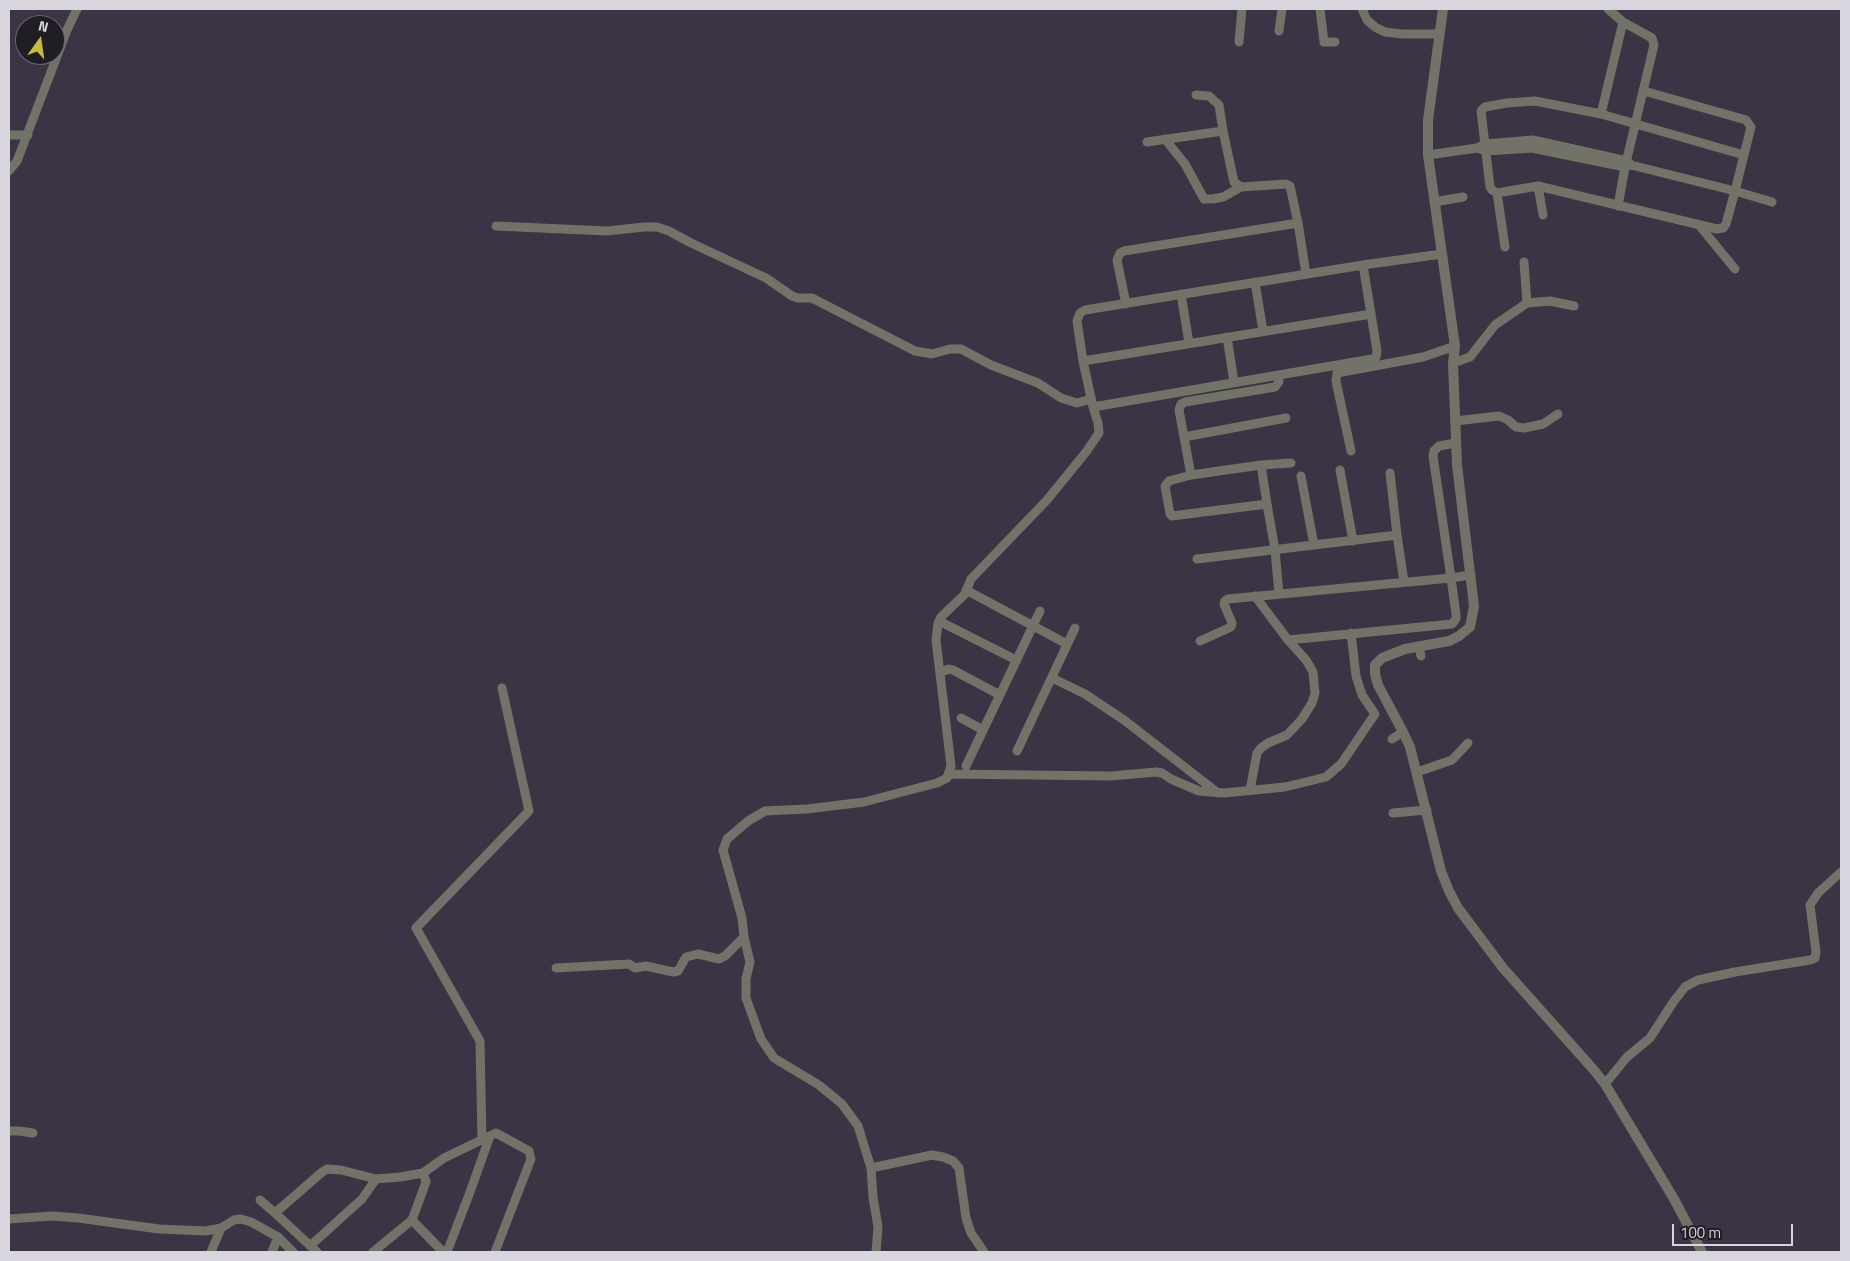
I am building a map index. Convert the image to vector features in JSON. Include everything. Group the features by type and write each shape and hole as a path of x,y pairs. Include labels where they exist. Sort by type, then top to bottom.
{"street":[{"path":"9,171 18,161 67,30 77,9"},
{"path":"1238,42 1242,9"},
{"path":"1279,31 1282,9"},
{"path":"1320,9 1324,42 1335,42"},
{"path":"1362,9 1367,20 1385,32 1439,34"},
{"path":"1443,9 1428,120 1428,155 1455,346 1453,363 1456,443 1460,496 1474,606 1470,627 1459,636 1420,651 1395,652 1377,662 1375,670 1378,685 1403,732 1417,772 1441,871 1458,908 1503,968 1593,1069 1604,1084 1674,1198 1702,1252"},
{"path":"1608,9 1623,22 1653,40 1654,45 1618,206"},
{"path":"1601,114 1623,22"},
{"path":"1644,92 1746,120 1751,126 1744,155 1734,190 1726,224 1723,228 1717,229 1699,225 1538,186 1497,193 1490,187 1481,114 1485,107 1535,101 1601,114 1744,155"},
{"path":"1196,95 1208,96 1219,105 1232,176 1234,182 1241,187"},
{"path":"1147,142 1223,131"},
{"path":"9,135 28,135"},
{"path":"1165,139 1186,164 1204,199 1223,197 1241,187 1286,184 1290,186 1306,274"},
{"path":"1428,155 1486,147 1533,144 1628,164 1734,190 1772,202"},
{"path":"1538,186 1543,215"},
{"path":"1497,193 1505,247"},
{"path":"1434,202 1463,197"},
{"path":"1126,304 1118,260 1118,256 1124,250 1298,223"},
{"path":"1699,225 1735,269"},
{"path":"496,226 607,231 644,226 657,227 766,278 792,296 812,298 915,350 932,354 950,349 961,349 991,365 1038,383 1061,398 1077,403 1092,403 1234,382 1375,358 1377,351 1363,265"},
{"path":"876,1252 878,1227 871,1168 858,1126 842,1104 819,1086 774,1058 761,1039 746,998 746,980 750,962 742,918 723,850 726,839 748,821 765,811 807,809 873,800 937,783 947,778 950,774 951,766 936,631 939,621 960,600 971,579 1047,500 1099,433 1083,361 1077,321 1080,313 1086,310 1181,294 1442,254"},
{"path":"1524,262 1527,303"},
{"path":"1255,282 1263,331"},
{"path":"1181,294 1190,342"},
{"path":"1453,363 1470,357 1496,325 1527,303 1550,301 1574,306"},
{"path":"1083,361 1190,342 1371,314"},
{"path":"1227,337 1234,382"},
{"path":"1351,451 1336,375 1341,372 1423,357 1455,346"},
{"path":"1191,475 1179,410 1180,404 1275,387 1279,382 1278,375"},
{"path":"1455,420 1499,416 1508,420 1516,427 1524,428 1543,424 1558,414"},
{"path":"1184,437 1286,418"},
{"path":"1288,640 1452,624 1456,619 1456,614 1433,456 1434,451 1439,446 1456,443"},
{"path":"1267,504 1176,517 1171,516 1165,486 1169,481 1191,475 1261,465 1291,463"},
{"path":"1261,465 1275,550 1279,594"},
{"path":"1340,470 1353,541"},
{"path":"1390,473 1404,582"},
{"path":"1301,476 1314,545"},
{"path":"1197,559 1397,534"},
{"path":"1200,641 1231,627 1232,623 1224,604 1226,601 1255,596 1471,576"},
{"path":"966,590 1067,644"},
{"path":"1250,790 1257,753 1268,743 1288,735 1302,719 1312,703 1315,693 1313,672 1306,660 1288,640 1255,596"},
{"path":"966,766 1040,611"},
{"path":"939,621 1016,660"},
{"path":"1017,751 1075,628"},
{"path":"1351,633 1356,676 1362,695 1375,714"},
{"path":"941,672 949,669 953,670 1000,695"},
{"path":"1052,678 1085,694 1124,720 1218,793"},
{"path":"412,1220 444,1252 450,1247 467,1201 486,1138 480,1041 416,928 528,811 502,688"},
{"path":"950,774 1111,776 1156,772 1199,791 1218,793 1285,787 1326,777 1341,764 1375,714 1388,704"},
{"path":"961,718 983,730"},
{"path":"1392,739 1403,732"},
{"path":"1417,772 1452,760 1468,744"},
{"path":"1393,813 1427,810"},
{"path":"1604,1084 1628,1057 1650,1038 1685,987 1698,980 1814,958 1816,952 1810,910 1818,893 1841,872"},
{"path":"556,968 629,964 635,968 646,966 678,971 686,957 698,954 719,959 725,956 744,937"},
{"path":"9,1132 33,1133"},
{"path":"275,1213 328,1169 376,1178 400,1177 423,1173 444,1158 496,1133 524,1147 529,1151 530,1159 495,1252"},
{"path":"871,1168 932,1155 953,1161 959,1168 966,1218 971,1233 984,1252"},
{"path":"377,1251 412,1220 426,1182 423,1173"},
{"path":"260,1200 313,1249 362,1199 376,1178"},
{"path":"9,1219 52,1216 159,1229 206,1230 221,1228 234,1220 241,1219 251,1222 278,1237 293,1252"},
{"path":"211,1252 221,1228"},
{"path":"272,1252 278,1237"}]}
